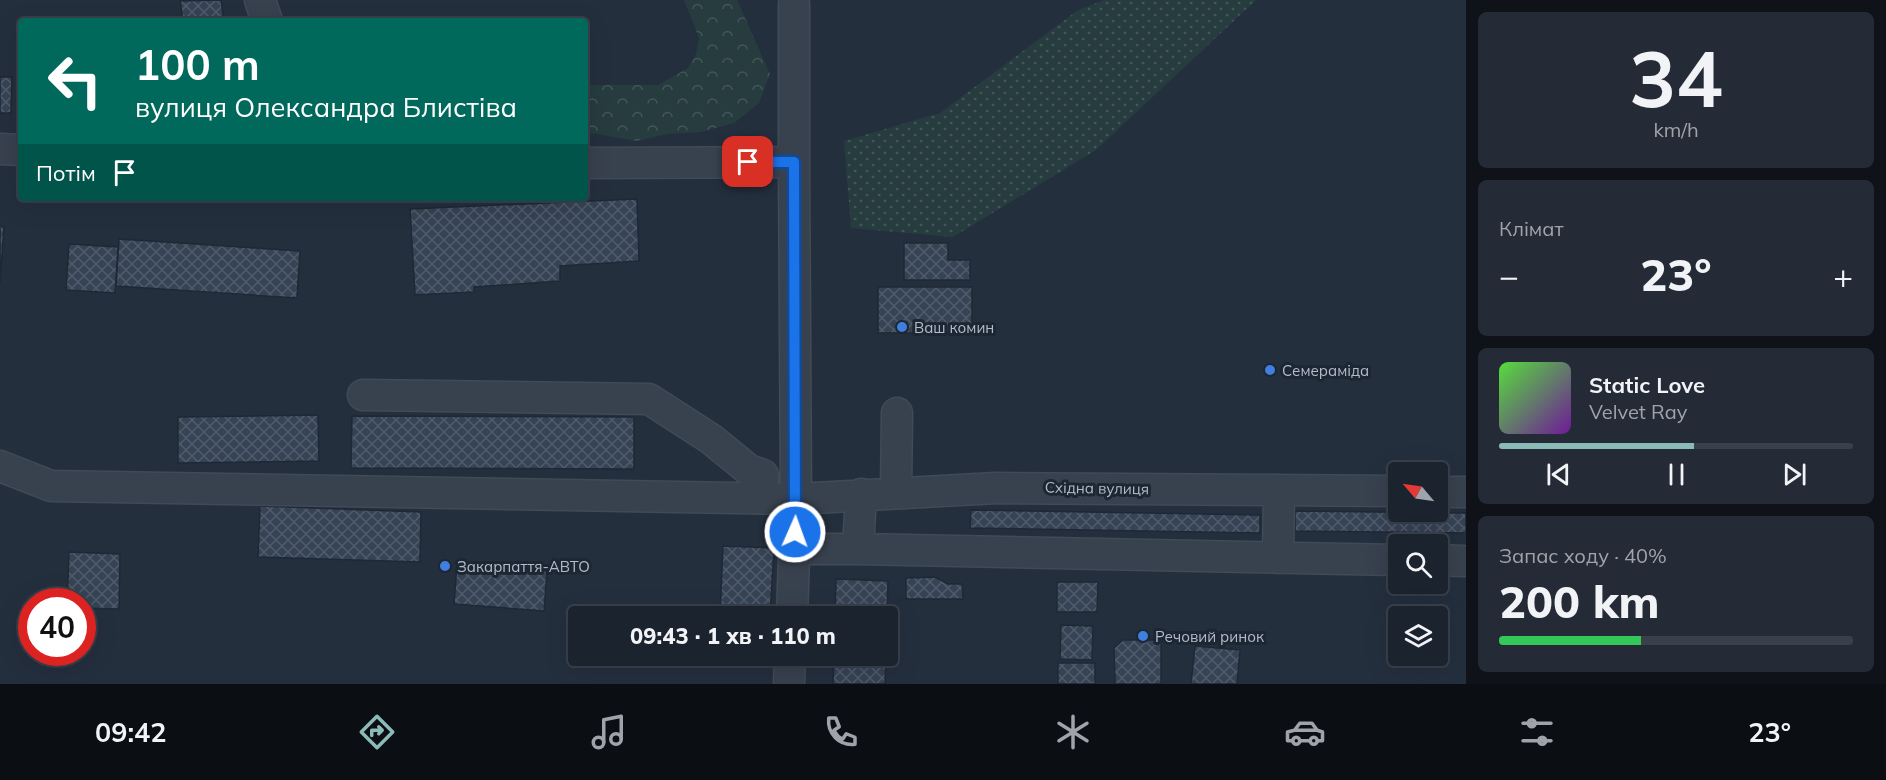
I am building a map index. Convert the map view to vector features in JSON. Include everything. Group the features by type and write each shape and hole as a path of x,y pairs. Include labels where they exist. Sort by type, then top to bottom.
{"street":[{"path":"260,0 266,18"},
{"path":"792,606 796,499 795,1"},
{"path":"0,149 18,150"},
{"path":"588,163 794,162"},
{"path":"363,395 649,399 711,439 749,470 763,475 762,498"},
{"path":"896,493 897,413"},
{"name":"Східна вулиця","path":"0,466 51,486 796,499 861,494 1054,487 1388,491"},
{"path":"1278,558 1279,490"},
{"path":"1448,492 1466,492"},
{"path":"858,549 861,494"},
{"path":"794,549 1388,560"},
{"path":"789,684 790,666"}],"green space":[{"path":"684,0 737,0 770,74 759,103 734,123 701,132 667,134 637,141 588,133 588,85 658,85 688,68 696,54 699,38"},
{"path":"1104,0 1256,0 1096,150 953,237 851,228 844,141 940,113 1078,10"}],"building":[{"path":"221,0 224,18 183,18 180,1"},
{"path":"0,77 12,77 11,113 0,113"},
{"path":"637,199 639,261 560,266 560,281 474,287 474,292 415,295 410,209"},
{"path":"0,226 4,227 0,283"},
{"path":"119,239 300,251 297,298 116,286"},
{"path":"904,243 948,243 948,260 970,260 970,280 904,280"},
{"path":"69,244 118,247 115,293 66,290"},
{"path":"878,287 972,287 972,333 878,333"},
{"path":"318,415 319,461 178,463 178,417"},
{"path":"352,416 634,417 634,469 351,468"},
{"path":"260,506 421,512 420,562 258,557"},
{"path":"971,510 1260,515 1260,533 970,528"},
{"path":"1295,511 1388,512 1388,522 1448,522 1448,513 1466,513 1466,533 1295,531"},
{"path":"723,546 774,548 771,606 720,606"},
{"path":"69,552 120,554 119,609 96,608 96,588 68,588"},
{"path":"457,564 547,571 544,611 454,604"},
{"path":"935,577 948,584 962,584 963,599 906,599 906,578"},
{"path":"836,579 888,581 887,606 835,606"},
{"path":"1057,582 1098,582 1097,612 1057,612"},
{"path":"1061,625 1093,626 1092,660 1060,659"},
{"path":"1123,640 1161,640 1161,684 1115,684 1114,648"},
{"path":"1195,646 1240,650 1237,684 1191,684"},
{"path":"1058,663 1095,663 1095,684 1058,684"},
{"path":"834,666 886,666 885,684 833,684"}],"place":[{"name":"Ваш комин","path":"902,327"},
{"name":"Семераміда","path":"1270,370"},
{"name":"Закарпаття-АВТО","path":"445,566"},
{"name":"Речовий ринок","path":"1143,636"}],"route":[{"path":"748,162 794,162 795,532"}]}
